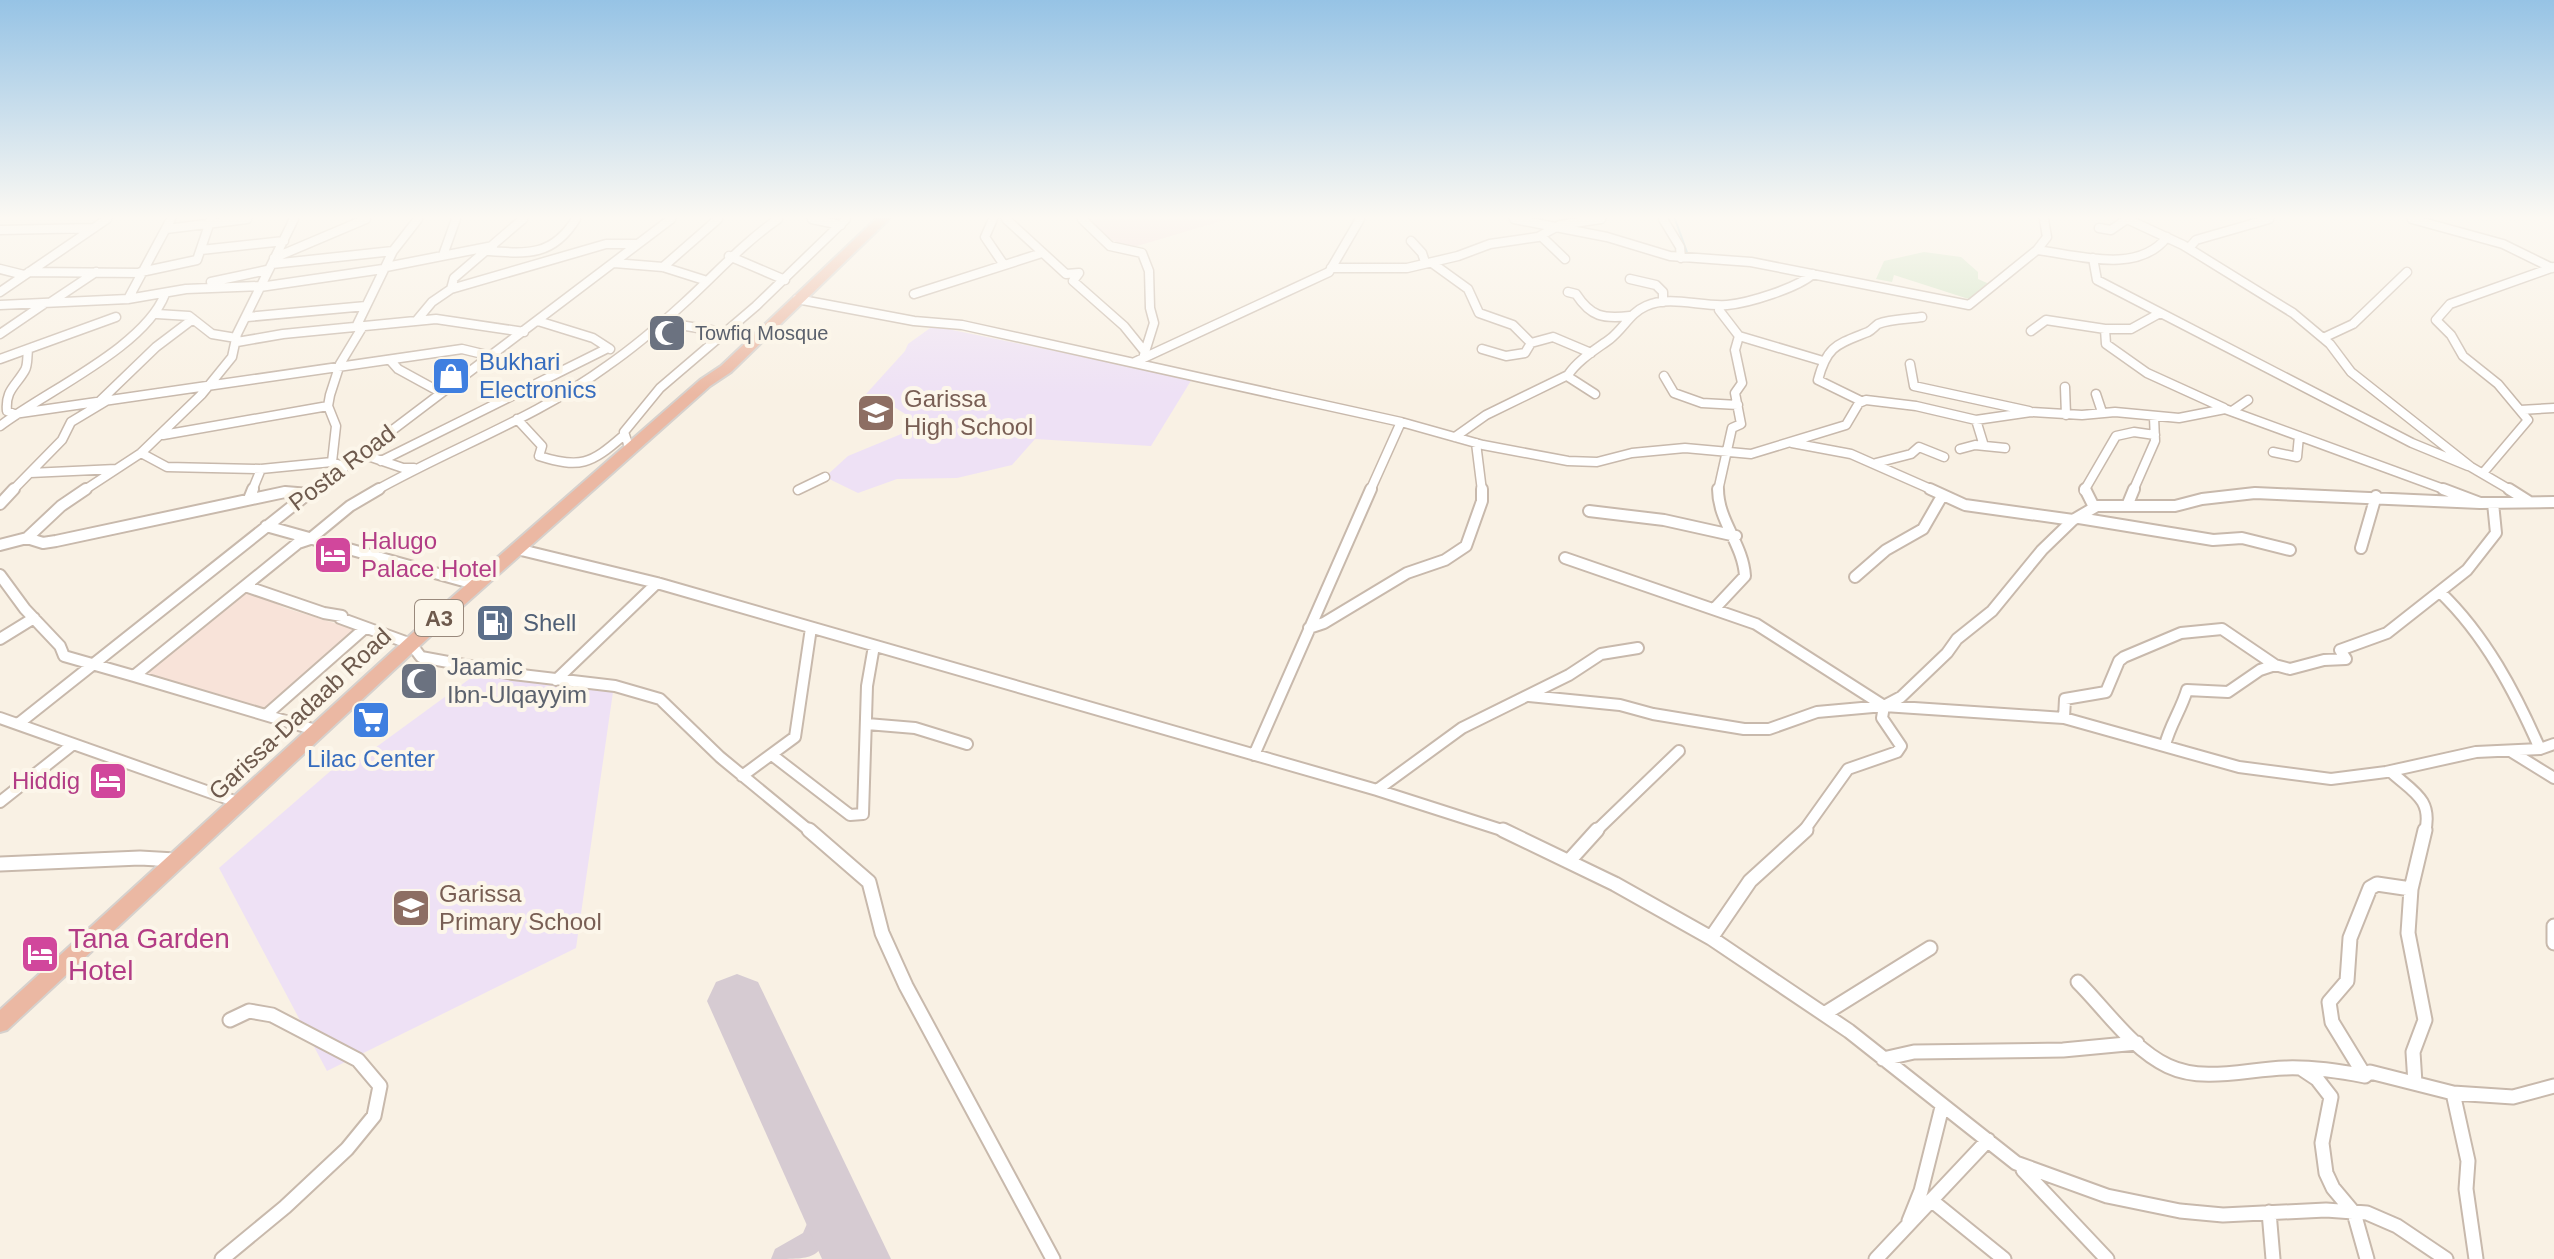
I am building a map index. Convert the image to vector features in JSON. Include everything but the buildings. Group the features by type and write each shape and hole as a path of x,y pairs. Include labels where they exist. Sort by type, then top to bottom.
{"highway":[{"name":"Garissa-Dadaab Road","path":"0,1023 517,549 626,443 726,369 820,278"}],"street":[{"path":"0,292 20,278"},
{"path":"0,334 87,278"},
{"path":"128,299 138,278"},
{"path":"0,305 128,299 194,288 227,278"},
{"path":"1,544 27,538 61,506 141,453 161,435 209,386 232,357 236,340 263,278"},
{"path":"194,288 259,286 316,278"},
{"path":"328,406 339,367 379,278"},
{"path":"451,289 454,278"},
{"path":"417,320 432,302 451,289 490,278"},
{"name":"Posta Road","path":"18,724 266,526 595,278"},
{"path":"697,278 704,280"},
{"path":"134,676 298,543 310,539 350,506 416,468 542,407 619,357 662,322 706,278"},
{"path":"780,278 785,280"},
{"path":"517,419 542,446 539,456 578,466 598,458 626,443 660,388 787,278"},
{"path":"914,294 968,278"},
{"path":"1075,278 1073,281 1124,326 1141,357"},
{"path":"1141,357 1154,323 1149,278"},
{"path":"1141,357 1317,278"},
{"path":"1455,278 1462,282 1479,313 1513,325 1531,343"},
{"path":"1455,437 1486,415 1567,376 1615,335 1630,316 1648,305 1663,302 1720,306 1802,284 1809,278"},
{"path":"1832,278 1969,305 2003,278"},
{"path":"2097,278 2412,443 2471,467 2554,512"},
{"path":"2237,278 2293,313 2323,338 2351,372 2471,467"},
{"path":"2323,338 2353,324 2401,278"},
{"path":"2483,473 2528,422 2498,384 2463,356 2451,335 2436,320 2450,304 2525,278"},
{"path":"1630,279 1656,285 1663,292 1663,302"},
{"path":"1568,292 1576,294 1585,311 1593,317 1630,316"},
{"path":"0,426 141,331 157,314 165,301 165,294"},
{"path":"797,299 1141,357 1476,443 1585,462 1660,449 1751,454 1846,425 1861,401"},
{"path":"247,317 366,306"},
{"path":"1720,306 1719,310 1739,336 1823,361"},
{"path":"2031,331 2046,320 2105,329 2136,327 2160,313"},
{"path":"157,314 193,319"},
{"path":"0,359 116,317"},
{"path":"1922,317 1887,321 1833,347 1823,361 1818,380 1861,401 1916,406 1976,420 2031,412"},
{"path":"193,319 194,323 212,334 236,340 436,319 524,332"},
{"path":"0,504 62,440 71,422 104,401 143,357 193,319"},
{"path":"538,321 593,338 619,357"},
{"path":"662,322 722,332"},
{"path":"2105,329 2105,341 2119,354 2178,390 2480,503"},
{"path":"1715,608 1745,576 1746,565 1736,536 1718,503 1720,473 1732,428 1741,424 1735,393 1742,386 1743,374 1735,351 1739,336"},
{"path":"1531,343 1553,337 1591,353"},
{"path":"1482,349 1516,356 1530,349 1531,343"},
{"path":"381,461 608,348"},
{"path":"28,350 26,369 11,384 6,399 7,411 14,414 292,371 462,349 491,356"},
{"path":"390,360 398,369 440,392"},
{"path":"1910,364 1914,386 2031,412 2066,415 2102,412 2179,418 2229,410 2248,400"},
{"path":"1567,376 1595,394"},
{"path":"1664,376 1674,393 1702,403 1738,405"},
{"path":"2065,387 2066,415"},
{"path":"2096,394 2102,412"},
{"path":"161,435 328,406"},
{"path":"328,406 335,415 338,429 332,462"},
{"path":"2520,410 2554,408"},
{"path":"2127,506 2152,450 2154,417"},
{"path":"1976,420 1984,446"},
{"path":"1254,755 1401,422"},
{"path":"2094,507 2084,491 2116,436 2134,432 2155,435"},
{"path":"2273,452 2297,457 2299,436"},
{"path":"1309,628 1324,623 1407,573 1445,560 1466,546 1482,501 1481,467 1476,443"},
{"path":"1790,443 1851,454 1942,496 1978,508 2032,512 2177,536 2213,540 2242,538 2290,550"},
{"path":"1960,449 1984,446 2005,448"},
{"path":"1875,463 1911,454 1919,447 1944,457"},
{"path":"141,453 167,467 261,469 332,462 345,467"},
{"path":"362,454 403,468 416,468"},
{"path":"30,473 118,469"},
{"path":"249,499 261,469"},
{"path":"798,490 825,477"},
{"path":"27,538 43,543 56,541 249,499 293,491 309,494"},
{"path":"1711,938 1750,881 1810,827 1848,769 1897,752 1901,746 1882,718 1884,706 1920,680 1957,639 1992,611 2042,550 2094,507 2175,506 2202,499 2255,493 2480,503 2554,502"},
{"path":"1855,577 1886,550 1923,529 1942,496"},
{"path":"2361,548 2376,496"},
{"path":"2064,718 2065,699 2106,692 2119,661 2124,657 2181,633 2222,629 2275,665 2290,669 2324,660 2346,659 2340,650 2387,633 2467,570 2496,533 2493,503"},
{"path":"1589,511 1664,520 1736,536"},
{"path":"266,526 478,585"},
{"path":"517,549 657,583 1482,822 1569,861 1711,938 1824,1014 2016,1163 2107,1259"},
{"path":"1565,558 1756,624 1884,706"},
{"path":"0,575 60,646 64,656 319,731"},
{"path":"556,680 657,583"},
{"path":"245,586 290,599 326,614 342,616 340,618 411,644 421,657 556,680 615,686 660,699 742,776 869,882 882,933 906,986 1053,1259"},
{"path":"2440,592 2463,614 2500,673 2510,682 2540,749"},
{"path":"0,639 34,618"},
{"path":"266,715 365,628"},
{"path":"742,776 795,737 811,628"},
{"path":"772,755 850,815 861,816 864,810 867,686 874,646"},
{"path":"1377,790 1462,728 1529,696 1601,654 1638,648"},
{"path":"2165,745 2169,728 2182,707 2185,692 2195,689 2228,692 2260,670 2275,665"},
{"path":"1529,696 1620,705 1653,714 1744,729 1769,729 1817,712 1884,706 2064,718 2239,767 2331,779 2390,771 2476,752 2540,749 2554,744"},
{"path":"0,718 240,803"},
{"path":"867,724 915,728 967,744"},
{"path":"0,802 72,745"},
{"path":"1569,861 1679,751"},
{"path":"2510,751 2554,778"},
{"path":"2390,771 2425,803 2429,814 2411,889 2408,933 2425,1020 2413,1052 2415,1083"},
{"path":"0,864 140,858 175,860"},
{"path":"2365,1076 2332,1022 2329,1002 2347,981 2350,938 2370,888 2377,884 2411,889"},
{"path":"2554,926 2554,943"},
{"path":"1824,1014 1930,948"},
{"path":"2078,982 2137,1043 2166,1066 2181,1071 2205,1073 2296,1068 2365,1076 2370,1072 2453,1093 2513,1097 2554,1086"},
{"path":"222,1259 285,1207 347,1149 374,1116 380,1086 358,1060 272,1015 249,1011 230,1020"},
{"path":"1883,1059 1914,1052 2063,1050 2137,1043"},
{"path":"2296,1068 2317,1079 2331,1097 2322,1143 2324,1163 2329,1182 2354,1213 2367,1259"},
{"path":"2453,1093 2468,1161 2466,1189 2476,1259"},
{"path":"1908,1225 1921,1191 1942,1107"},
{"path":"1876,1259 1988,1140"},
{"path":"2016,1163 2043,1176 2156,1206 2233,1216 2269,1212 2369,1213 2409,1234 2446,1259"},
{"path":"1931,1200 2004,1259"},
{"path":"2269,1212 2273,1259"}],"shaded area":[{"path":"933,326 1192,379 1151,446 1035,439 1012,465 957,478 897,479 858,493 825,477 848,456 923,425 886,402 866,394 908,344"},
{"path":"244,588 285,608 360,631 266,714 135,676"},
{"name":"Garissa Primary School","path":"479,672 613,692 576,948 327,1071 219,868 342,761 353,764"}],"green space":[{"path":"1877,278 1893,278 1892,282"},
{"path":"1903,278 1978,278 1996,287 1978,302"}],"taxiway":[{"path":"785,1259 813,1243 823,1220"}],"runway":[{"path":"737,1001 857,1259"}],"place":[{"name":"Towfiq Mosque","path":"667,333"},
{"name":"Bukhari Electronics","path":"451,376"},
{"name":"Garissa High School","path":"876,413"},
{"name":"Halugo Palace Hotel","path":"333,555"},
{"name":"Shell","path":"495,623"},
{"name":"Jaamic Ibn-Ulqayyim","path":"419,681"},
{"name":"Lilac Center","path":"371,720"},
{"name":"Hiddig","path":"108,781"},
{"name":"Garissa Primary School","path":"411,908"},
{"name":"Tana Garden Hotel","path":"40,954"}]}
